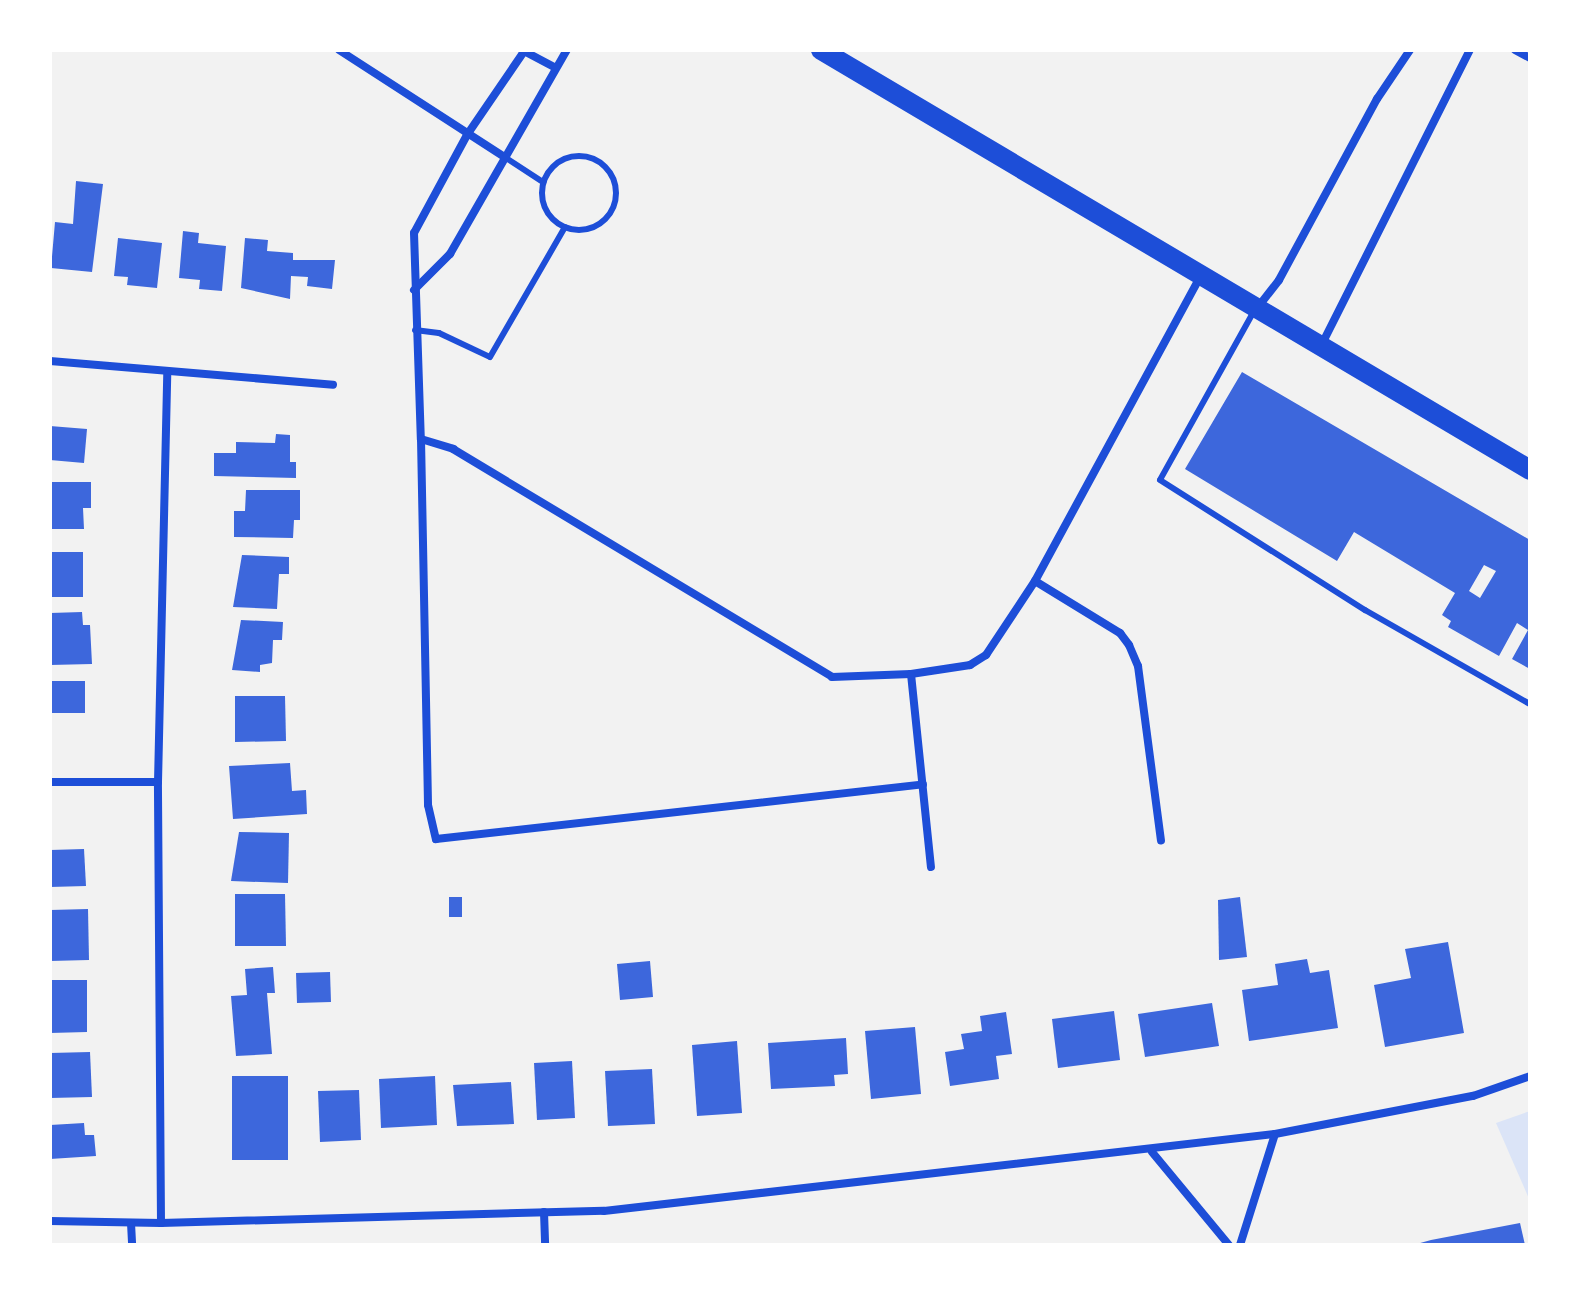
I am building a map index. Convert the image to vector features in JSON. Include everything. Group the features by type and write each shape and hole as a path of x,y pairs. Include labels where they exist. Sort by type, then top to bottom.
{"main road":[{"path":"821,50 1530,470"}],"street":[{"path":"339,50 503,156"},
{"path":"556,68 524,50 467,135 414,233 428,805 436,839 923,784"},
{"path":"414,290 450,254 503,156 567,50"},
{"path":"1256,308 1279,280 1377,99 1410,50"},
{"path":"1321,347 1470,50"},
{"path":"1515,50 1530,58"},
{"path":"421,439 453,449 832,677 911,674 970,665 986,655 1035,581 1201,275"},
{"path":"50,361 333,385"},
{"path":"161,1223 158,782 167,372"},
{"path":"1035,581 1120,633 1129,645 1138,666 1161,840"},
{"path":"911,674 931,867"},
{"path":"50,782 158,782"},
{"path":"50,1221 161,1223 604,1211 1152,1152 1275,1134 1473,1096 1530,1076"},
{"path":"1240,1245 1275,1134"},
{"path":"1152,1152 1229,1245"},
{"path":"544,1212 545,1245"},
{"path":"131,1223 132,1245"}],"lane":[{"path":"503,156 543,182"},
{"path":"570,156 594,159 611,174 616,197 607,218 586,230 565,227 544,207 543,182 549,170 570,156"},
{"path":"415,330 457,339 490,357 565,227"},
{"path":"1256,308 1160,480 1365,610 1530,704"}],"shaded area":[{"path":"1530,1111 1530,1201 1496,1123"}],"building":[{"path":"76,181 103,184 92,272 51,268 55,222 73,224"},
{"path":"183,231 199,233 198,243 226,246 222,291 199,289 200,280 179,278"},
{"path":"118,238 162,243 157,288 127,285 128,277 114,276"},
{"path":"245,238 268,240 267,251 293,253 293,260 335,260 332,289 307,286 308,277 291,276 290,299 241,288"},
{"path":"1242,372 1530,540 1530,669 1512,659 1528,630 1517,623 1499,656 1448,627 1451,621 1442,615 1455,593 1354,532 1337,561 1185,469","holes":["1484,565 1496,571 1480,598 1469,591"]},
{"path":"50,426 87,429 84,463 50,460"},
{"path":"276,434 290,435 290,462 296,462 296,478 214,476 214,453 236,453 236,442 275,443"},
{"path":"50,482 91,482 91,508 83,508 84,529 50,529"},
{"path":"246,490 300,490 300,520 294,520 293,538 234,537 234,511 245,511"},
{"path":"50,552 83,552 83,597 50,597"},
{"path":"242,555 289,557 289,574 279,574 277,609 233,607"},
{"path":"82,612 83,625 90,625 92,664 50,665 50,613"},
{"path":"241,620 283,622 282,640 273,640 272,663 260,665 260,672 232,670"},
{"path":"50,681 85,681 85,713 50,713"},
{"path":"235,696 285,696 286,741 235,742"},
{"path":"290,763 292,791 306,790 307,814 233,819 229,766"},
{"path":"239,832 289,833 288,883 231,881"},
{"path":"84,849 86,886 50,887 50,850"},
{"path":"235,894 285,894 286,946 235,946"},
{"path":"449,897 462,897 462,917 449,917"},
{"path":"1240,897 1247,957 1219,960 1218,900"},
{"path":"88,909 89,960 50,961 50,910"},
{"path":"1448,942 1464,1033 1385,1047 1374,985 1411,978 1405,949"},
{"path":"1307,959 1310,973 1329,970 1338,1028 1249,1041 1242,990 1278,985 1275,964"},
{"path":"650,961 653,997 620,1000 617,964"},
{"path":"273,967 275,993 267,993 272,1054 236,1056 231,996 247,995 245,969"},
{"path":"330,972 331,1002 297,1003 296,973"},
{"path":"50,980 87,980 87,1032 50,1033"},
{"path":"1212,1003 1219,1046 1145,1057 1138,1014"},
{"path":"1114,1011 1120,1060 1058,1068 1052,1019"},
{"path":"1006,1012 1012,1054 996,1056 999,1079 950,1086 945,1052 964,1049 961,1034 982,1031 980,1016"},
{"path":"915,1027 921,1094 871,1099 865,1031"},
{"path":"846,1038 848,1074 834,1075 835,1086 771,1089 768,1043"},
{"path":"737,1041 742,1113 697,1116 692,1045"},
{"path":"90,1052 92,1097 50,1098 50,1053"},
{"path":"572,1061 575,1118 537,1120 534,1063"},
{"path":"652,1069 655,1124 608,1126 605,1071"},
{"path":"232,1076 288,1076 288,1160 232,1160"},
{"path":"435,1076 437,1125 381,1128 379,1079"},
{"path":"511,1082 514,1124 457,1126 453,1085"},
{"path":"359,1090 361,1140 320,1142 318,1091"},
{"path":"84,1123 85,1135 94,1135 96,1156 50,1159 50,1125"},
{"path":"1520,1223 1525,1245 1413,1245 1431,1240"}]}
